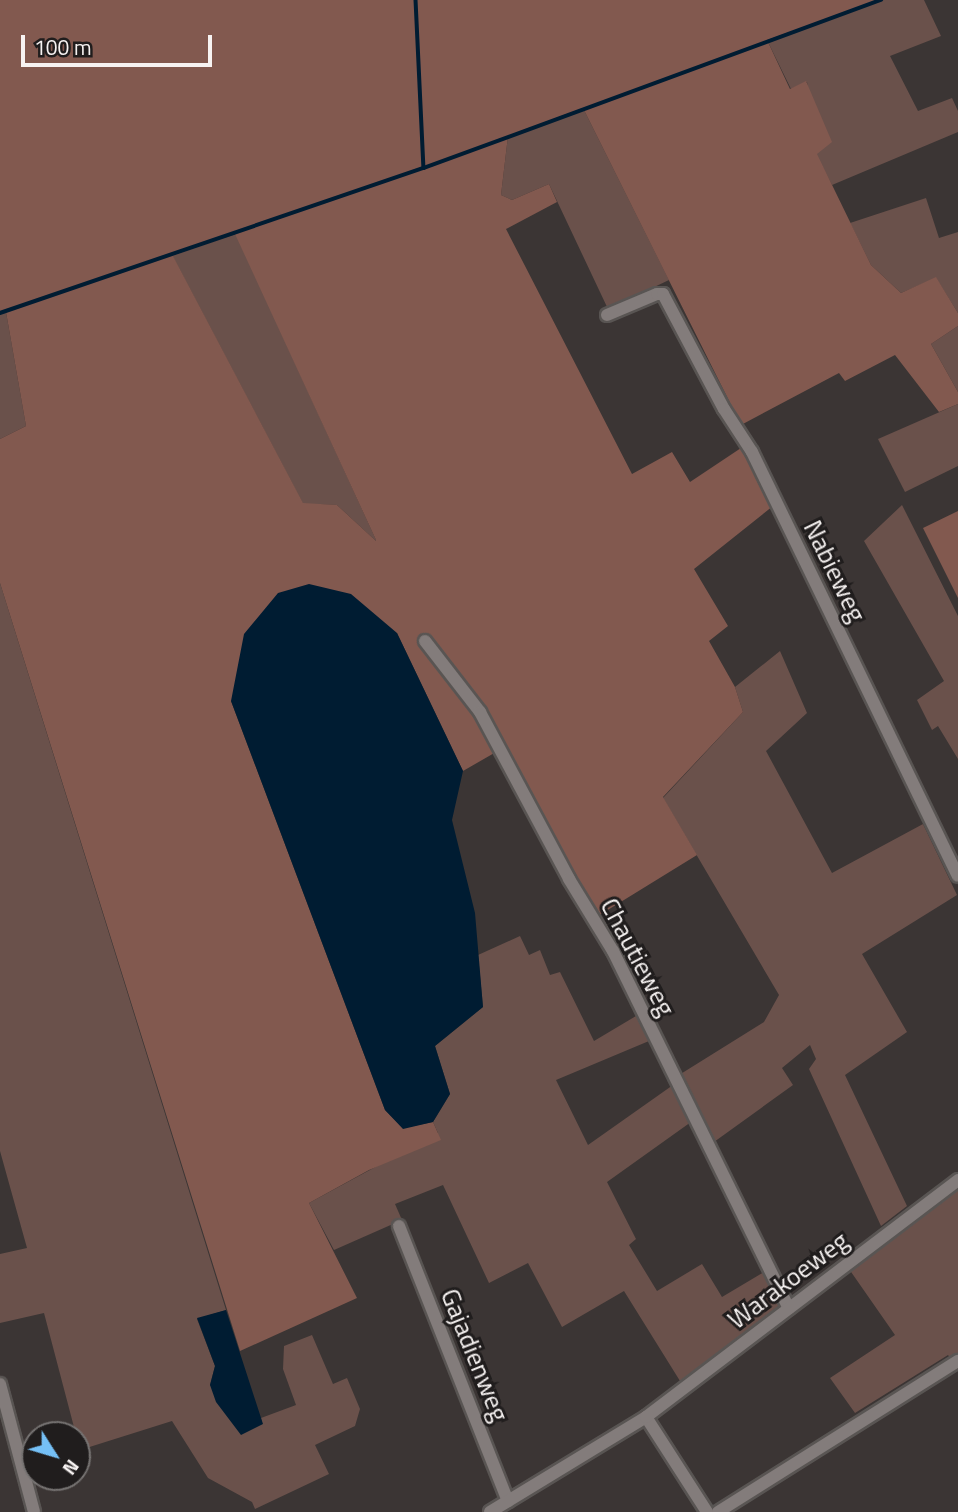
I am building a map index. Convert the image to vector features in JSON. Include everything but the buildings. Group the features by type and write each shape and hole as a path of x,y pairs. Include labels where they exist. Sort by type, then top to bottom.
{"street":[{"name":"Nabieweg","path":"607,315 660,293 724,409 752,452 958,876"},
{"name":"Chautieweg","path":"425,642 480,712 563,868 613,951 789,1308"},
{"name":"Warakoeweg","path":"491,1512 646,1417 958,1180"},
{"name":"Gajadienweg","path":"399,1226 508,1501"},
{"path":"718,1512 958,1361"},
{"path":"0,1384 34,1512"},
{"path":"646,1417 706,1512"}],"shaded area":[{"path":"0,0 881,0 767,40 790,89 806,81 832,142 817,154 871,265 901,293 936,277 958,313 958,326 931,344 958,392 958,404 939,412 895,355 845,381 839,373 741,425 583,108 508,136 501,195 512,200 549,184 557,202 506,229 632,474 672,452 690,482 741,448 773,506 694,569 728,626 709,641 735,687 743,712 663,797 697,855 598,916 486,708 426,636 419,643 478,715 496,752 463,771 397,633 231,701 385,1110 403,1128 433,1122 441,1140 369,1170 309,1203 357,1298 240,1351 0,583 0,439 26,426 6,312 0,313","holes":["235,234 376,541 337,505 303,503 173,256"]},
{"path":"881,0 924,0 941,36 890,56 918,111 952,98 958,111 958,132 832,185 816,154 807,82 791,89 767,40"},
{"path":"583,108 669,280 608,309 549,184 512,200 501,195 508,136"},
{"path":"926,198 939,238 958,232 958,313 936,278 901,293 871,265 850,223"},
{"path":"236,234 377,542 337,505 303,504 172,255"},
{"path":"6,312 26,426 0,439 0,313"},
{"path":"958,326 958,392 931,344"},
{"path":"958,404 958,466 905,492 878,439"},
{"path":"902,505 958,616 958,759 938,726 932,730 917,700 944,681 864,541"},
{"path":"958,511 958,598 923,528"},
{"path":"0,583 226,1310 197,1319 215,1366 210,1385 262,1424 261,1418 296,1405 283,1369 284,1346 312,1335 333,1384 347,1378 360,1409 355,1426 315,1445 329,1474 255,1509 252,1502 208,1478 172,1421 91,1447 91,1421 72,1421 44,1313 0,1323 0,1254 27,1248 0,1151"},
{"path":"780,651 807,713 766,751 832,873 923,824 957,895 862,954 907,1032 845,1075 907,1206 881,1226 809,1069 816,1059 810,1045 782,1068 793,1085 714,1142 679,1075 764,1022 779,995 663,798 743,712 735,687"},
{"path":"520,936 529,955 540,950 550,975 560,972 594,1041 636,1016 649,1041 556,1080 588,1145 673,1085 691,1122 607,1182 636,1239 629,1245 657,1291 702,1264 722,1297 764,1272 781,1305 680,1381 624,1291 562,1327 528,1263 489,1283 443,1185 395,1204 402,1220 334,1250 309,1203 438,1133 433,1122 450,1094 435,1046 483,1007 478,955"},
{"path":"958,1189 958,1369 948,1355 855,1413 830,1378 895,1335 849,1269"}],"water":[{"path":"309,584 351,594 397,633 463,771 452,820 475,913 483,1007 435,1046 450,1094 433,1122 403,1129 385,1110 231,701 244,634 278,593"},
{"path":"226,1310 263,1424 241,1435 216,1402 210,1385 215,1366 197,1318"}],"waterway":[{"path":"416,0 424,168"},
{"path":"0,313 424,168 881,0"}]}
